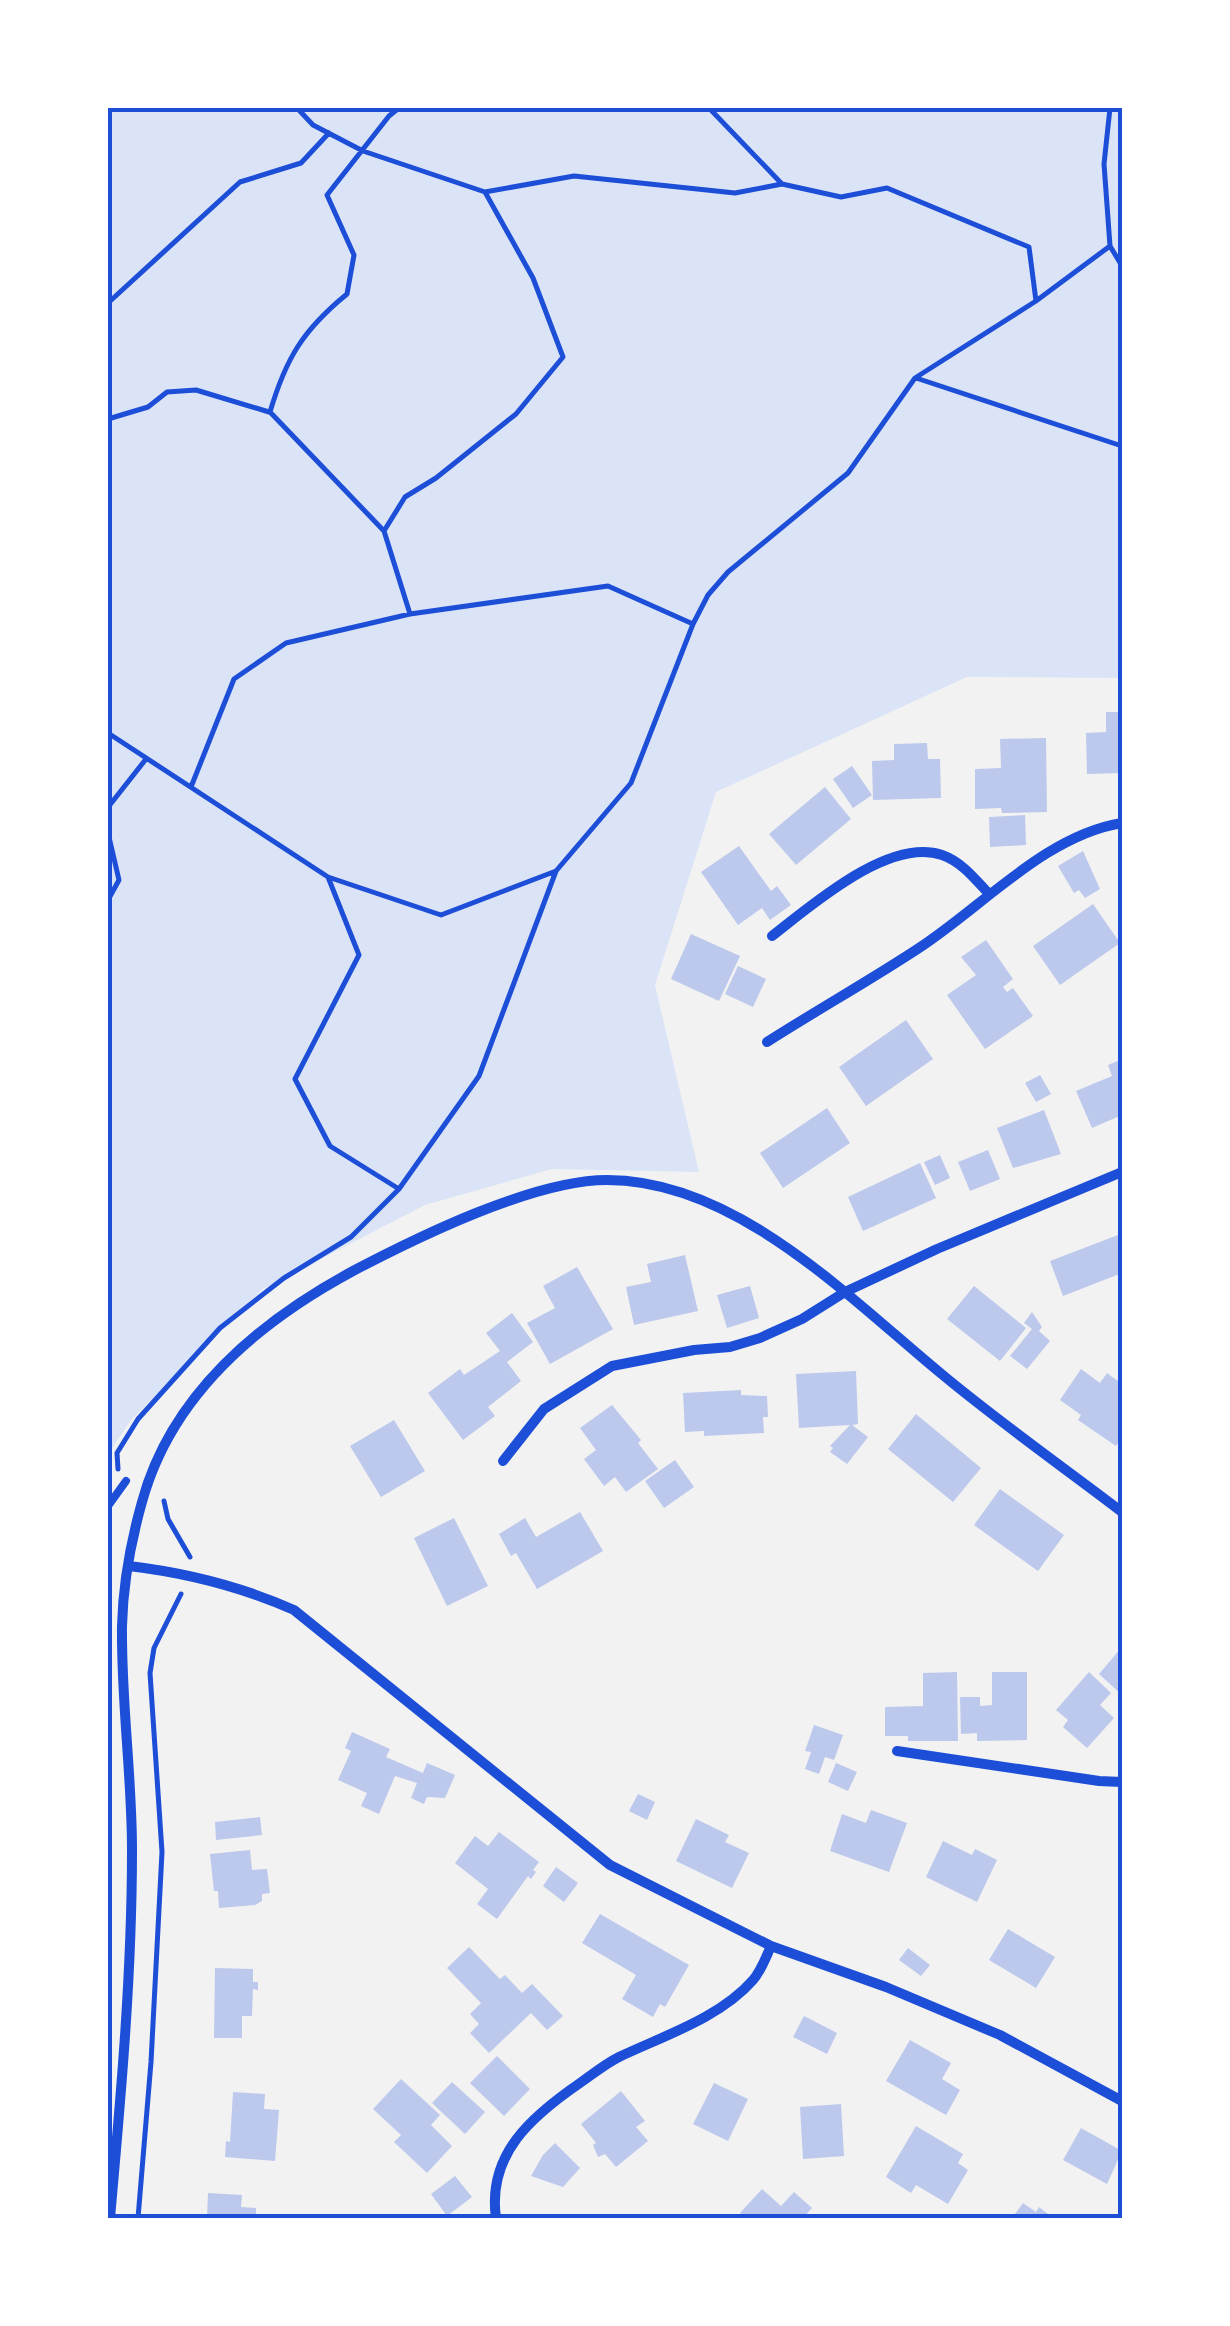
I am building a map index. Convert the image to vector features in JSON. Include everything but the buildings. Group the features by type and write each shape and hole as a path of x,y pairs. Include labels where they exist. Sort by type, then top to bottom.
{"street":[{"path":"767,1042 922,946 989,894 1073,838 1122,823"},
{"path":"772,936 876,864 917,851 941,854 960,864 989,894"},
{"path":"503,1461 544,1409 612,1366 730,1347 760,1338 937,1249 1122,1172"},
{"path":"110,2218 130,1977 132,1844 122,1624 129,1566 143,1498 166,1443 188,1405 252,1336 294,1304 428,1231 539,1192 600,1180 639,1181 706,1201 765,1234 845,1292 947,1379 1122,1512"},
{"path":"129,1566 187,1573 247,1590 294,1610 610,1865 771,1946 886,1987 1000,2035 1122,2102"},
{"path":"897,1751 1122,1782"},
{"path":"496,2218 493,2201 500,2163 520,2131 614,2060 682,2028 736,1996 755,1978 771,1946"}],"lane":[{"path":"108,1506 126,1481"}],"path":[{"path":"297,108 313,125 363,151 485,192 574,176 735,193 782,184 841,197 887,188 1029,247 1036,301"},
{"path":"270,412 284,368 318,317 347,294 354,255 327,195 389,116 400,108"},
{"path":"709,108 782,184"},
{"path":"1110,108 1104,164 1110,246 1122,266"},
{"path":"108,303 240,182 301,162 329,133"},
{"path":"384,531 406,497 516,414 563,358 533,278 485,192"},
{"path":"126,1481 118,1469 116,1454 138,1420 220,1328 284,1278 351,1237 399,1188 479,1076 556,871 631,784 708,594 728,572 848,474 915,378 1036,301 1110,246"},
{"path":"915,378 1122,446"},
{"path":"108,419 148,407 167,392 196,390 270,412 384,531 410,614"},
{"path":"192,787 234,680 286,644 410,614 608,586 693,624"},
{"path":"108,733 328,877 441,915 556,871"},
{"path":"108,900 119,880 109,837 109,806 146,759"},
{"path":"328,877 359,955 295,1079 330,1146 399,1188"},
{"path":"108,1454 116,1454"},
{"path":"164,1500 168,1519 190,1557"},
{"path":"138,2218 162,1852 150,1673 154,1648 185,1587"}],"shaded area":[{"path":"108,108 1122,108 1122,678 967,677 716,792 655,985 699,1172 552,1169 425,1205 263,1289 131,1420 108,1454"}]}
